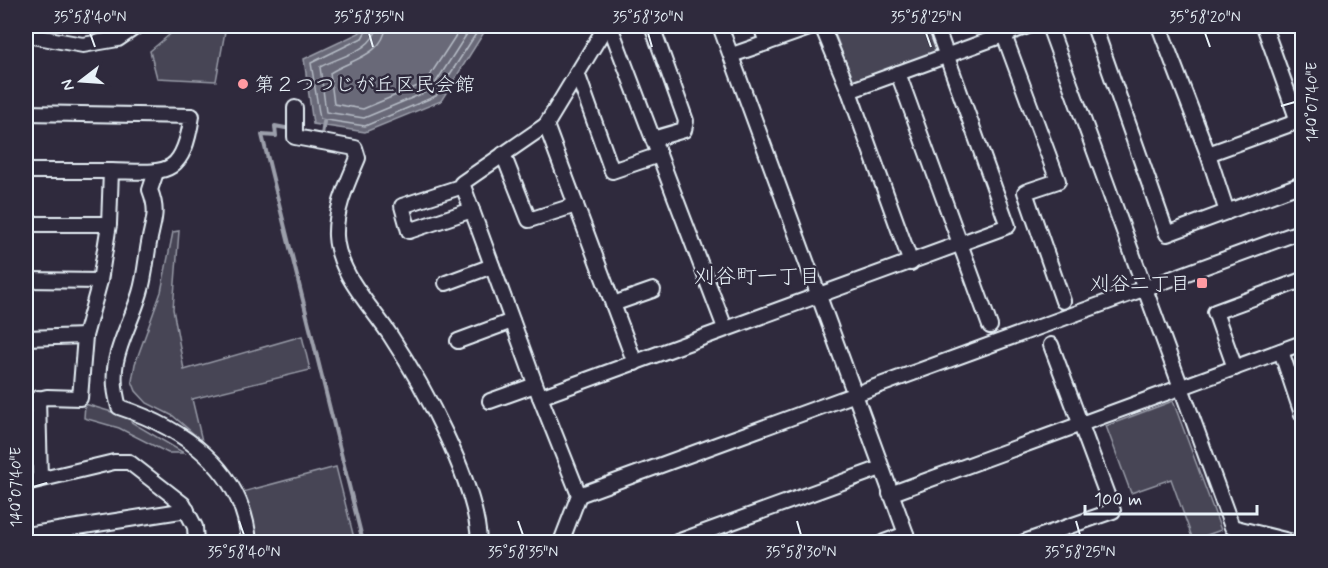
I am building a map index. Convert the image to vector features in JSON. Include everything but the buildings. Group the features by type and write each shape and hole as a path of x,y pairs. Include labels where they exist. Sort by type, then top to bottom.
{"street":[{"path":"26,35 83,45 118,39 137,26"},
{"path":"561,543 579,495 537,391 462,183 546,125 608,26"},
{"path":"608,26 725,328"},
{"path":"652,26 686,121 684,130 653,140"},
{"path":"720,26 853,396 907,538 884,543"},
{"path":"761,26 767,43"},
{"path":"732,55 815,26"},
{"path":"822,26 849,91 911,262"},
{"path":"490,401 537,391 635,363 725,328 819,297 1008,226 936,26"},
{"path":"849,91 1028,26"},
{"path":"1049,26 1232,527 1293,543"},
{"path":"1094,26 1167,234 1302,184"},
{"path":"1159,26 1208,154 1227,212"},
{"path":"1208,154 1300,121 1264,26"},
{"path":"1004,34 1058,181 1025,192 1063,301"},
{"path":"577,74 612,171 659,155"},
{"path":"898,74 990,326"},
{"path":"295,108 296,137 354,148 358,158 337,216 336,238 344,266 391,336 440,425 474,508 479,543"},
{"path":"26,113 192,116 190,132 175,165 166,171 26,171"},
{"path":"546,125 635,363"},
{"path":"503,154 528,220 576,205"},
{"path":"40,480 32,400 80,398 85,336 100,281 109,224 111,171"},
{"path":"156,172 150,190 156,206 155,219 141,291 114,364 114,390 119,407 153,418 171,427 212,459 236,495 244,512 249,543"},
{"path":"463,186 402,206 409,231 472,210"},
{"path":"26,224 109,224"},
{"path":"579,495 1302,231"},
{"path":"446,282 492,266"},
{"path":"26,280 100,281"},
{"path":"1235,368 1215,312 1302,280"},
{"path":"613,304 653,290"},
{"path":"458,341 512,321"},
{"path":"26,338 85,336"},
{"path":"890,494 1302,343"},
{"path":"1024,543 1113,511 1051,345"},
{"path":"1281,351 1302,414"},
{"path":"26,483 114,462 129,462 177,498 187,510 195,527 196,543"},
{"path":"677,543 881,468"},
{"path":"26,535 187,510"}],"shaded area":[{"path":"180,26 226,26 216,81 157,78 150,51"},
{"path":"832,26 930,26 940,52 854,84"},
{"path":"179,231 173,309 184,370 302,336 310,370 192,399 202,441 173,416 147,403 136,391 132,381 135,364 161,292 173,232"},
{"path":"1173,401 1221,530 1193,540 1171,479 1131,493 1106,426"},
{"path":"85,404 132,418 131,422 184,453 168,453 119,428 84,418"},
{"path":"336,467 355,542 255,542 252,523 239,493"}],"water":[{"path":"365,26 488,26 441,101 365,132 313,124 304,59 359,33"}],"waterway":[{"path":"324,122 322,135 275,126 276,136 262,135 363,542"}],"place":[{"name":"第２つつじが丘区民会館","path":"243,84"},
{"name":"刈谷二丁目","path":"1202,283"}],"district":[{"name":"刈谷町一丁目","path":"757,276"}]}
